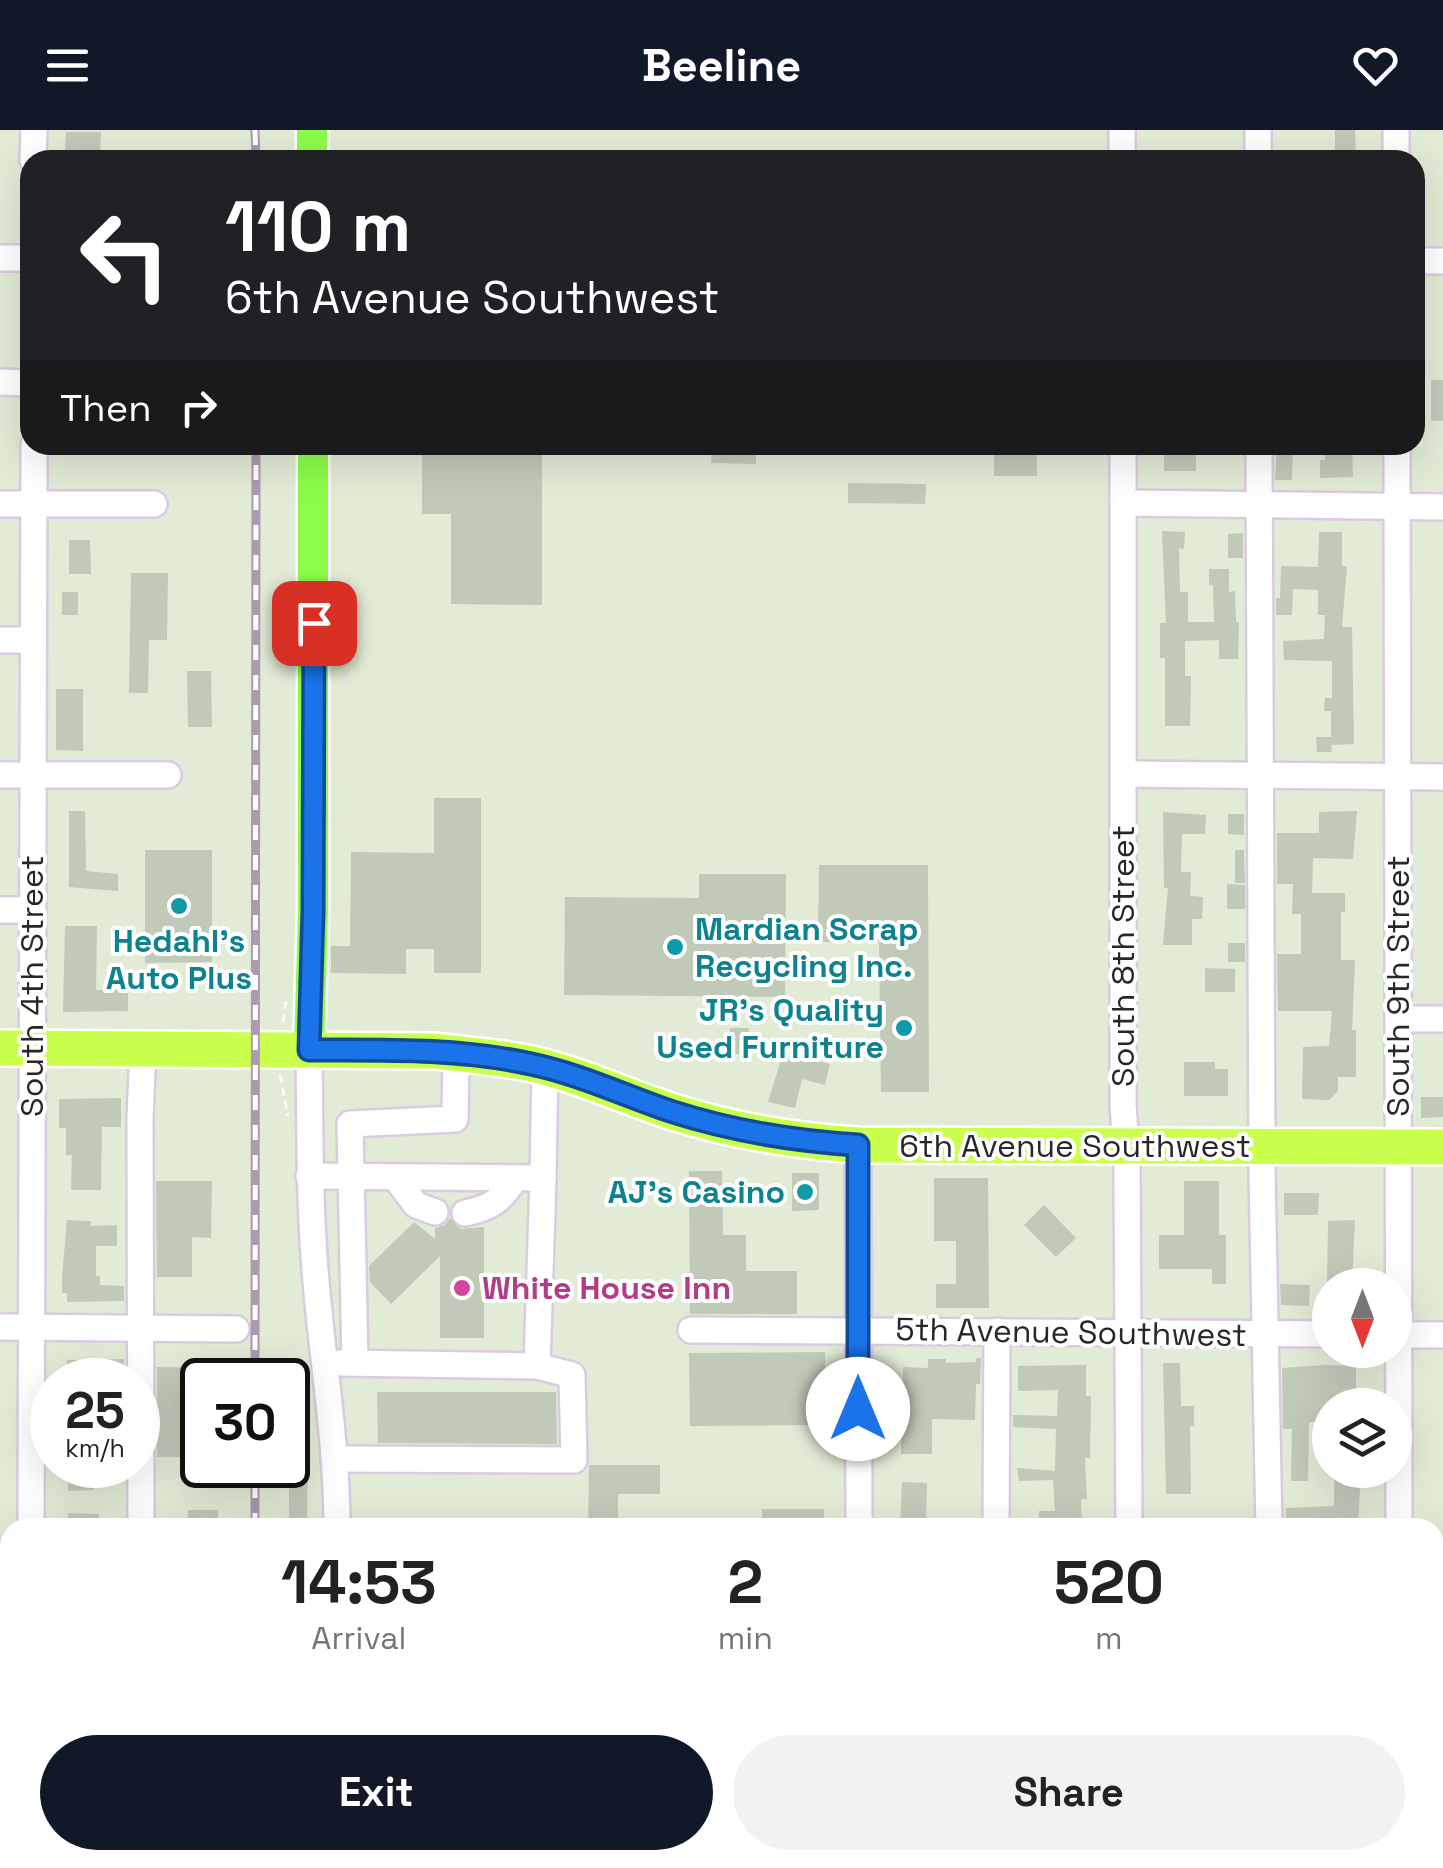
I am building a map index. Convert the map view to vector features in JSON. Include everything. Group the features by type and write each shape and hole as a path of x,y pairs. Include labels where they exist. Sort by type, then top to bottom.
{"highway":[{"name":"6th Avenue Southwest","path":"16,1048 309,1050 503,1058 737,1130 798,1142 1443,1148"}],"main road":[{"path":"309,1050 314,838 313,455"}],"street":[{"name":"South 4th Street","path":"31,1518 32,1327 16,1048 32,910 34,455"},
{"name":"South 8th Street","path":"1123,455 1123,1104 1129,1518"},
{"path":"1259,455 1262,1146 1269,1518"},
{"name":"South 9th Street","path":"1397,1268 1398,455"},
{"path":"1124,503 1443,506"},
{"path":"0,504 154,504"},
{"path":"0,640 34,640"},
{"path":"1124,774 1443,777"},
{"path":"0,775 168,775"},
{"path":"0,910 32,910"},
{"path":"1398,1019 1443,1019"},
{"path":"141,1518 143,1048"},
{"path":"309,1050 309,1176 316,1282 336,1459 337,1518"},
{"path":"356,1362 350,1124 455,1120 456,1054"},
{"path":"537,1366 545,1068"},
{"path":"858,1145 859,1518"},
{"path":"309,1176 543,1178"},
{"path":"395,1177 416,1205 435,1212"},
{"path":"466,1213 486,1209 502,1199 515,1178"},
{"path":"0,1327 236,1329"},
{"name":"5th Avenue Southwest","path":"691,1330 1312,1334"},
{"path":"996,1518 997,1331"},
{"path":"1412,1335 1443,1336"},
{"path":"326,1364 537,1366 572,1375 574,1460 336,1459"},
{"name":"South 9th Street","path":"1397,1368 1399,1518"}],"building":[{"path":"1335,130 1355,130 1356,150 1335,150"},
{"path":"66,132 101,132 100,150 65,150"},
{"path":"1431,380 1443,380 1443,421 1431,421"},
{"path":"422,455 542,455 542,605 451,604 451,514 422,514"},
{"path":"711,455 756,455 756,464 711,463"},
{"path":"994,455 1037,455 1037,476 994,476"},
{"path":"1164,455 1196,455 1196,471 1164,471"},
{"path":"1276,455 1293,455 1292,480 1275,480"},
{"path":"1325,455 1352,455 1353,477 1320,478 1320,460 1325,460"},
{"path":"848,483 926,484 925,504 848,503"},
{"path":"1162,531 1185,532 1184,549 1179,548 1180,592 1188,592 1188,622 1214,622 1209,569 1229,569 1229,592 1235,591 1238,659 1219,659 1219,640 1185,641 1185,676 1191,676 1190,726 1165,726 1165,658 1160,658 1160,623 1166,623"},
{"path":"1319,532 1342,532 1342,566 1347,566 1342,627 1352,627 1354,744 1331,745 1332,752 1317,752 1316,737 1331,737 1331,711 1324,711 1325,698 1332,698 1332,661 1284,660 1283,641 1324,639 1325,615 1318,615 1318,590 1293,589 1292,615 1276,615 1281,566 1318,567"},
{"path":"1243,533 1243,558 1228,558 1228,534"},
{"path":"69,540 90,540 91,574 69,574"},
{"path":"131,573 168,573 167,640 149,640 148,693 129,693"},
{"path":"62,592 78,592 78,615 62,615"},
{"path":"187,671 211,671 212,727 188,727"},
{"path":"56,689 83,689 83,751 56,750"},
{"path":"434,798 481,798 481,973 434,973 434,949 406,949 406,974 331,973 331,946 350,946 351,852 434,853"},
{"path":"69,811 85,811 86,871 118,874 118,891 69,887"},
{"path":"1357,811 1353,859 1313,858 1312,893 1345,893 1341,960 1355,960 1352,1030 1356,1030 1356,1077 1338,1077 1338,1091 1329,1100 1302,1099 1303,1047 1329,1046 1332,1011 1278,1011 1277,954 1301,954 1301,914 1292,914 1293,884 1277,884 1277,833 1319,833 1319,812"},
{"path":"1163,812 1206,815 1205,834 1182,834 1181,872 1191,872 1190,896 1203,897 1202,919 1192,919 1192,945 1163,945 1168,888 1164,888"},
{"path":"1228,814 1244,814 1244,835 1228,834"},
{"name":"Hedahl's Auto Plus","path":"145,850 212,850 212,962 145,963"},
{"path":"1235,850 1244,850 1245,883 1235,883"},
{"path":"819,865 928,865 929,1092 881,1092 879,942 818,942"},
{"name":"Mardian Scrap Recycling Inc.","path":"699,874 786,874 785,997 564,995 565,897 699,898"},
{"path":"1227,884 1245,885 1245,909 1227,909"},
{"path":"65,926 97,926 96,990 128,990 128,1011 63,1012"},
{"path":"1228,943 1245,943 1245,962 1228,962"},
{"path":"1205,968 1235,969 1235,992 1205,992"},
{"path":"730,1028 749,1028 746,1054 730,1054"},
{"path":"783,1053 830,1064 825,1085 802,1079 795,1108 768,1102"},
{"path":"1184,1062 1215,1062 1215,1069 1228,1069 1228,1096 1184,1096"},
{"path":"1421,1097 1443,1097 1443,1117 1421,1118"},
{"path":"121,1098 121,1127 102,1127 101,1190 71,1190 72,1155 66,1155 66,1128 59,1128 59,1099"},
{"path":"689,1171 722,1171 723,1235 746,1235 746,1271 797,1271 797,1314 690,1314"},
{"name":"AJ's Casino","path":"792,1173 819,1173 819,1210 792,1211"},
{"path":"934,1178 988,1178 989,1308 936,1308 936,1284 956,1284 956,1241 934,1241"},
{"path":"156,1181 212,1181 211,1238 192,1237 192,1277 157,1277"},
{"path":"1184,1181 1219,1181 1219,1235 1226,1235 1226,1284 1212,1284 1212,1269 1159,1269 1159,1235 1184,1235"},
{"path":"1284,1193 1319,1193 1318,1215 1284,1215"},
{"path":"1044,1205 1076,1238 1056,1257 1024,1225"},
{"name":"White House Inn","path":"450,1218 461,1229 484,1227 484,1338 440,1338 440,1256 391,1304 370,1282 369,1266 414,1222 435,1239 435,1228 445,1225"},
{"path":"67,1220 91,1221 90,1226 117,1225 117,1246 96,1246 96,1276 100,1276 100,1285 124,1286 124,1301 67,1302 67,1293 62,1293 62,1277"},
{"path":"1355,1220 1353,1268 1327,1268 1328,1221"},
{"path":"1280,1284 1310,1285 1309,1306 1281,1305"},
{"path":"825,1352 825,1425 690,1426 689,1353"},
{"path":"976,1358 981,1358 975,1420 932,1419 932,1454 901,1454 903,1367 928,1368 928,1359 946,1359 946,1363 976,1362"},
{"path":"1163,1363 1180,1363 1181,1406 1194,1406 1194,1426 1190,1426 1191,1494 1166,1494"},
{"path":"1086,1365 1086,1396 1091,1396 1090,1458 1085,1458 1087,1499 1081,1499 1082,1518 1039,1518 1039,1511 1055,1511 1053,1480 1019,1481 1017,1468 1055,1471 1056,1429 1013,1427 1013,1415 1057,1416 1058,1390 1018,1391 1018,1366"},
{"path":"160,1367 180,1367 180,1457 160,1457"},
{"path":"1282,1368 1356,1368 1356,1388 1312,1388 1308,1481 1291,1481 1292,1429 1283,1429"},
{"path":"377,1392 556,1392 557,1444 378,1443"},
{"path":"589,1465 660,1465 660,1494 618,1494 618,1518 588,1518"},
{"path":"902,1482 927,1483 926,1518 900,1518"},
{"path":"68,1488 94,1488 94,1490"},
{"path":"289,1488 308,1488 307,1518 289,1518"},
{"path":"1334,1488 1360,1488 1359,1518 1286,1518 1286,1508 1334,1506"},
{"path":"762,1509 824,1509 824,1518 762,1518"},
{"path":"188,1510 218,1510 218,1518 188,1518"},
{"path":"68,1513 99,1514 99,1518 68,1518"}],"railway":[{"path":"255,130 256,150"},
{"path":"255,1358 256,455"},
{"path":"255,1488 255,1518"}],"place":[{"name":"Hedahl's Auto Plus","path":"179,906"},
{"name":"Mardian Scrap Recycling Inc.","path":"675,947"},
{"name":"JR's Quality Used Furniture","path":"904,1028"},
{"name":"AJ's Casino","path":"805,1192"},
{"name":"White House Inn","path":"462,1288"}],"route":[{"path":"314,623 309,1050 434,1051 503,1058 566,1073 670,1111 737,1130 798,1142 858,1145 858,1409"}]}
